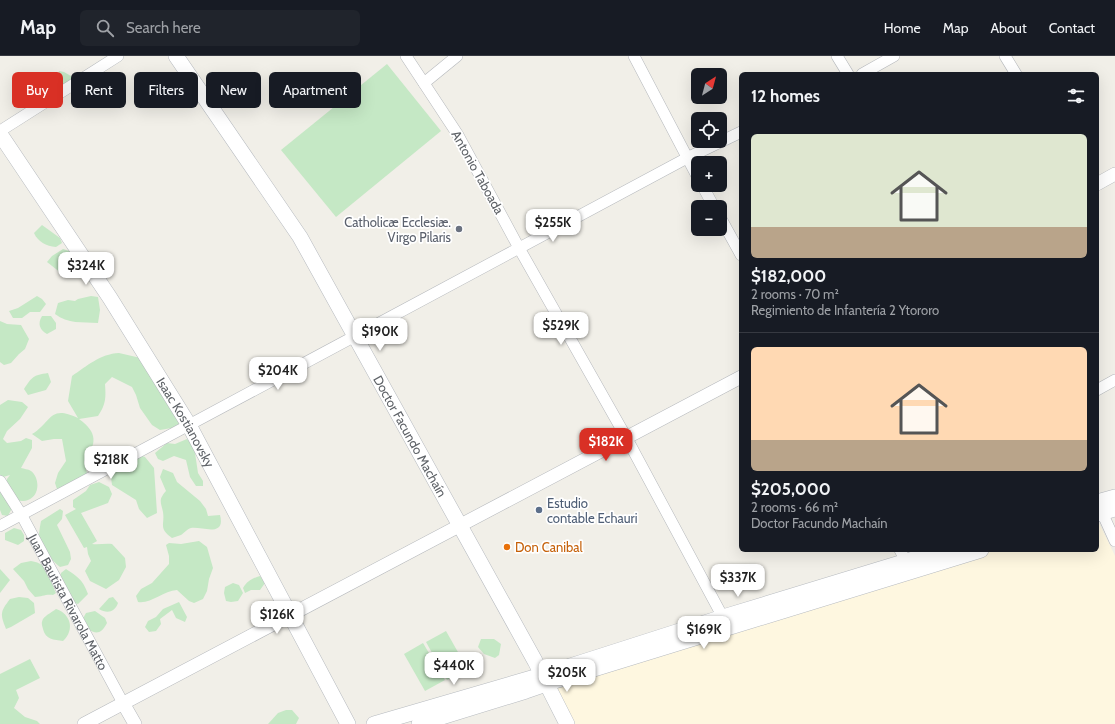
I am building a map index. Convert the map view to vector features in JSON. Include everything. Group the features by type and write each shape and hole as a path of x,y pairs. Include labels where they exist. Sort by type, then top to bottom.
{"main road":[{"name":"Doctor Facundo Machaín","path":"176,56 300,237 544,679 567,724"},
{"name":"Isaac Kostianovsky","path":"0,134 110,298 189,426 348,724"},
{"path":"1101,509 1115,497"},
{"path":"374,724 544,679 726,623 936,552"},
{"path":"906,561 967,552"},
{"path":"420,724 528,691 544,679"}],"street":[{"path":"0,131 118,56"},
{"name":"Antonio Taboada","path":"406,56 458,135 519,248 626,437 726,623"},
{"path":"424,83 457,56"},
{"path":"634,56 691,165"},
{"path":"837,56 847,72"},
{"path":"866,72 894,56"},
{"path":"1005,56 1015,72"},
{"path":"0,526 687,158 739,133"},
{"path":"1099,183 1115,174"},
{"path":"727,230 739,251"},
{"path":"84,724 739,378"},
{"path":"1099,389 1115,380"},
{"name":"Juan Bautista Rivarola Matto","path":"0,481 21,514 134,724"},
{"path":"1101,509 1115,541"}],"shaded area":[{"path":"1099,523 1115,556 1115,724 573,724 556,685 988,552 1099,552"}],"green space":[{"path":"387,64 441,131 336,217 281,150 333,108 361,108 361,85"},
{"path":"59,71 64,72 71,76 71,87 63,89 63,72"},
{"path":"42,225 60,238 62,243 56,247 46,245 40,241 34,233"},
{"path":"63,249 72,252 76,258 71,268 61,273 47,262 52,256"},
{"path":"37,296 46,304 40,312 30,312 22,318 13,318 9,311 18,308"},
{"path":"91,296 98,297 100,310 98,323 70,321 55,314 58,303 68,300 75,301"},
{"path":"42,316 51,316 56,323 56,329 47,334 43,331 40,326 40,319"},
{"path":"0,321 7,324 21,325 29,339 25,349 11,363 4,365 0,362"},
{"path":"119,353 145,359 189,425 160,430 152,425 140,408 132,387 112,377 105,384 105,401 98,416 79,419 90,429 94,439 91,449 84,462 88,477 59,495 55,483 58,473 66,461 62,439 42,441 32,434 56,414 69,414 78,418 68,401 72,376 100,358"},
{"path":"48,373 51,382 46,390 28,395 24,389 31,379"},
{"path":"8,400 22,402 28,407 20,419 7,431 3,439 7,443 21,441 26,438 32,440 32,448 21,468 30,470 34,474 37,482 37,491 32,498 26,501 9,498 12,508 8,516 2,515 0,510 0,492 4,495 7,479 10,475 0,478 0,405"},
{"path":"187,439 194,446 198,473 203,481 203,486 196,486 190,477 186,460 174,456 163,461 158,459 155,453 167,443 175,444"},
{"path":"125,449 145,457 154,468 157,513 147,518 139,509 136,500 112,485 110,470"},
{"path":"163,469 173,473 177,482 200,501 206,509 208,516 220,515 221,522 216,529 191,528 181,535 172,538 165,532 163,526 161,501 166,491 160,477"},
{"path":"99,482 109,487 112,494 108,503 81,513 97,541 92,544 112,544 125,558 126,567 119,580 106,589 90,581 85,571 91,561 87,547 84,548 65,515 76,509 73,507 73,500 86,491 90,485"},
{"path":"60,509 63,511 62,519 57,525 70,552 71,559 68,565 60,567 46,552 40,541 39,531 41,521"},
{"path":"14,528 21,530 24,535 24,541 18,545 5,540 5,533"},
{"path":"199,541 207,547 213,568 207,591 203,599 194,603 189,601 177,590 148,601 138,602 136,596 141,589 152,583 169,564 169,556 166,545 169,543 181,544"},
{"path":"31,561 42,565 45,568 56,593 53,595 35,597 28,589 24,581 13,569 21,563"},
{"path":"0,569 10,580 0,593"},
{"path":"66,569 80,579 88,594 78,604 71,602 60,578 61,573"},
{"path":"260,576 265,583 260,590 251,590 245,593 243,588 246,583"},
{"path":"233,583 239,585 243,593 238,601 226,601 224,593 225,587"},
{"path":"19,597 28,598 34,603 35,613 6,629 2,616 4,607 10,599"},
{"path":"113,597 118,603 113,610 108,612 99,609 109,598"},
{"path":"179,602 187,617 185,622 176,618 172,610 160,619 161,624 156,631 149,632 145,627 148,621 156,617 163,609"},
{"path":"56,609 61,611 68,618 70,623 69,632 63,641 48,637 44,632 42,625 42,620"},
{"path":"95,611 105,618 107,623 101,631 98,632 88,629 81,622 86,613"},
{"path":"446,631 467,668 447,680 426,642"},
{"path":"481,639 494,639 501,644 499,655 495,658 484,654 478,647"},
{"path":"423,643 445,680 425,691 404,654"},
{"path":"30,659 40,678 16,690 19,698 14,708 25,717 37,721 40,724 0,724 0,674"},
{"path":"286,710 292,710 299,718 296,724 268,724 278,713"}],"place":[{"name":"Catholicæ Ecclesiæ. Virgo Pilaris","path":"459,229"},
{"name":"Estudio contable Echauri","path":"539,510"},
{"name":"Don Canibal","path":"507,547"}]}
